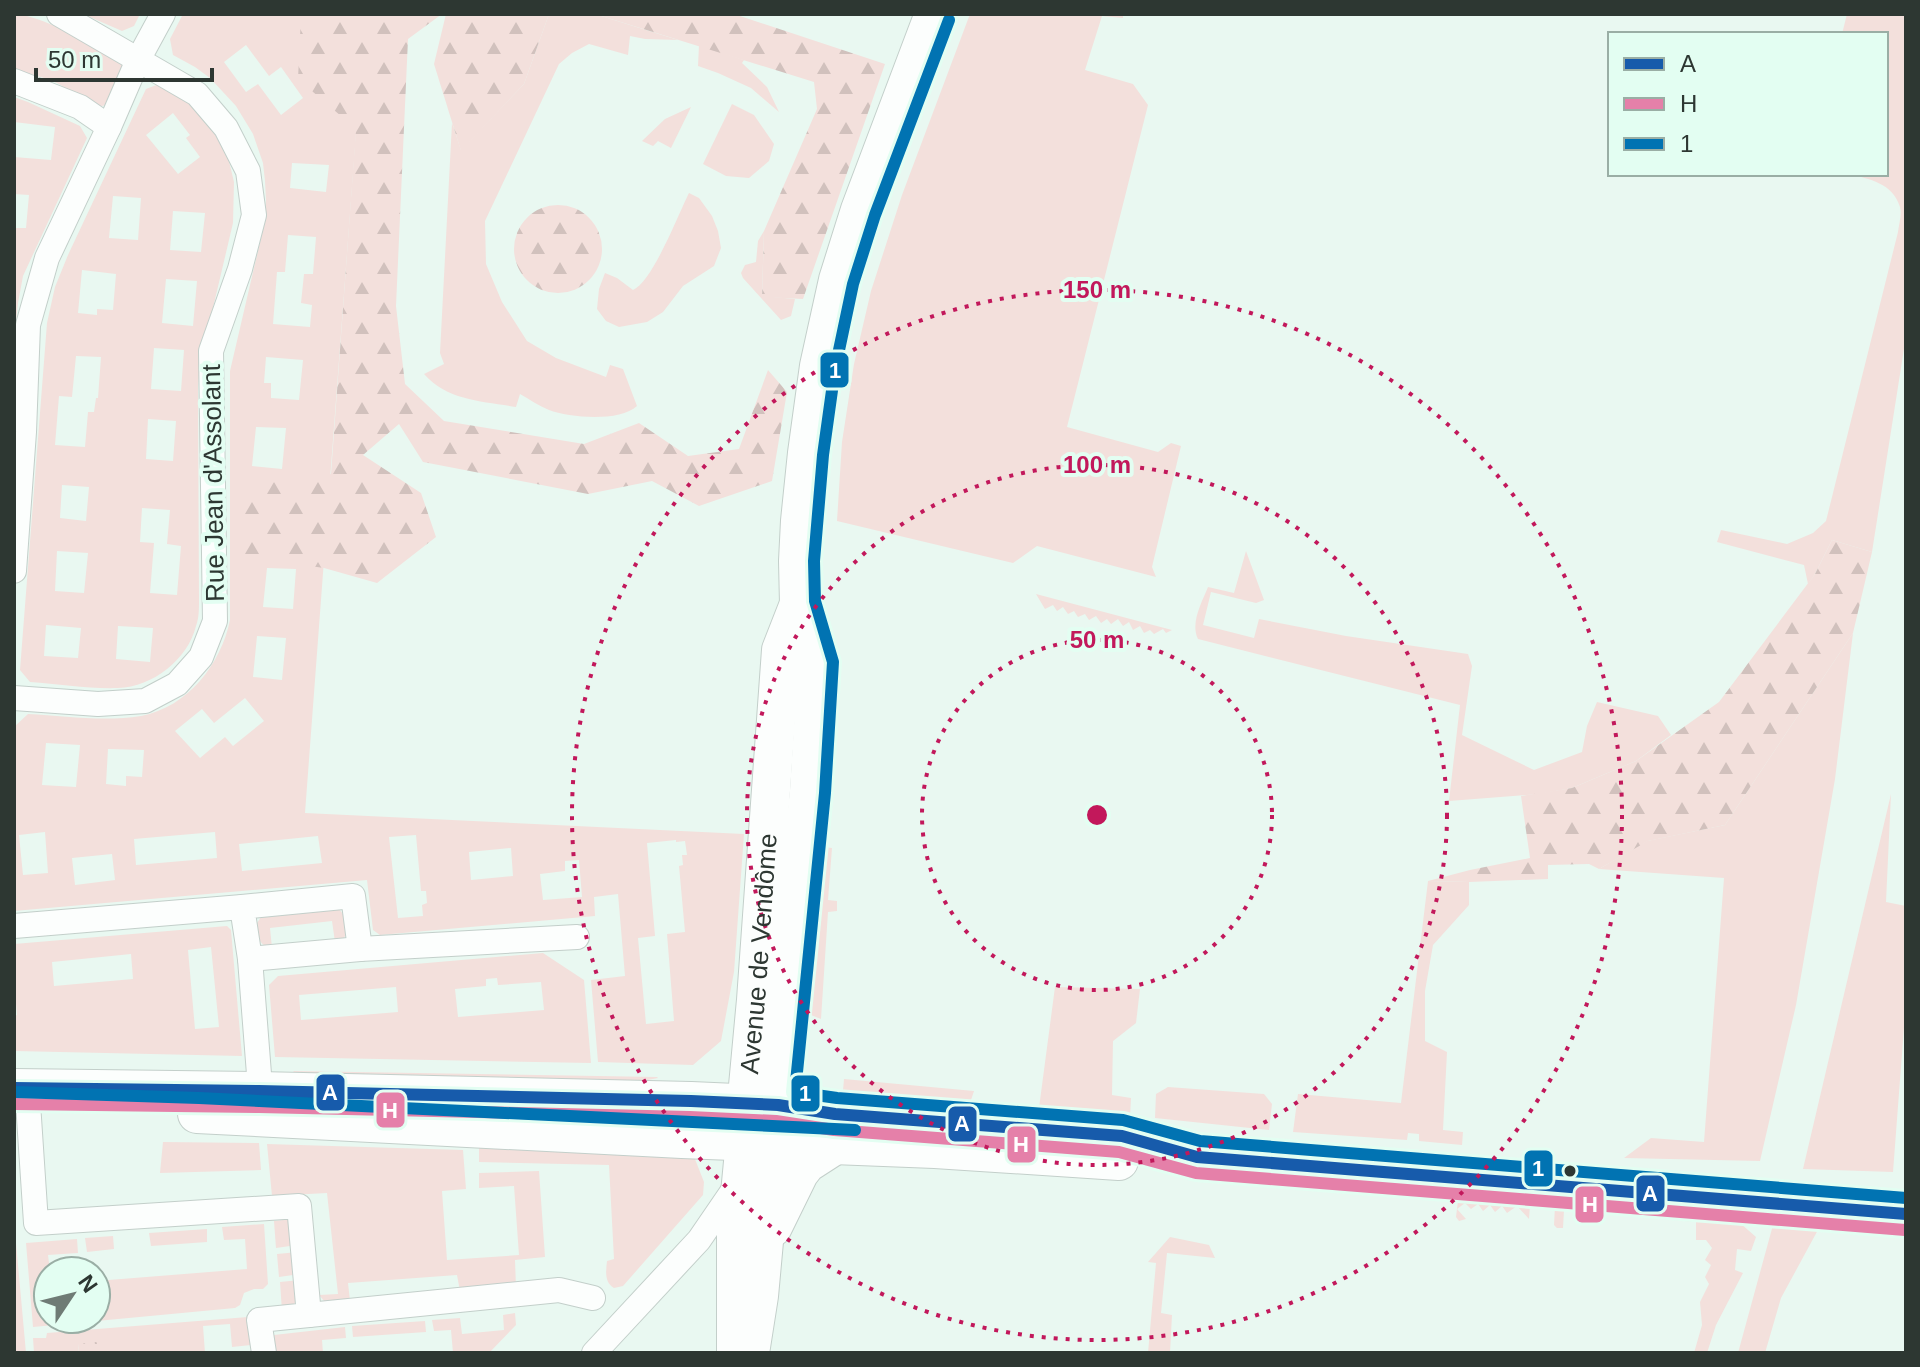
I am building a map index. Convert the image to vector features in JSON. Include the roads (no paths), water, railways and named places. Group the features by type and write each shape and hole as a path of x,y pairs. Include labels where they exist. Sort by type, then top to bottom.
{"main road":[{"name":"Avenue de Vendôme","path":"752,1353 767,1244 759,1142 762,1104 787,999 809,791 817,661 799,604 800,521 807,453 819,366 838,280 860,210 934,14"},
{"path":"21,1098 259,1104 762,1104 835,1114 1122,1136 1197,1157"},
{"path":"259,1104 759,1142 1149,1162 1197,1157 1906,1214"},
{"name":"Avenue de Vendôme","path":"734,1353 734,1235 739,1180 759,1142"},
{"path":"767,1244 801,1174 808,1165 839,1145"}],"street":[{"name":"Rue Jean d'Assolant","path":"14,698 98,704 145,701 177,684 201,657 215,621 211,351 240,269 254,215 248,171 226,128 197,94 59,14"},
{"path":"14,571 28,325 47,258 138,60 163,14"},
{"path":"14,81 80,107 109,127"},
{"path":"14,926 353,896 360,949"},
{"path":"242,907 250,959 259,1104"},
{"path":"250,959 360,949 577,937"},
{"path":"21,1098 36,1223 299,1206 309,1315"},
{"path":"594,1353 699,1240 739,1180"},
{"path":"699,1240 734,1235"},
{"path":"264,1353 259,1320 559,1290 593,1298"}]}
